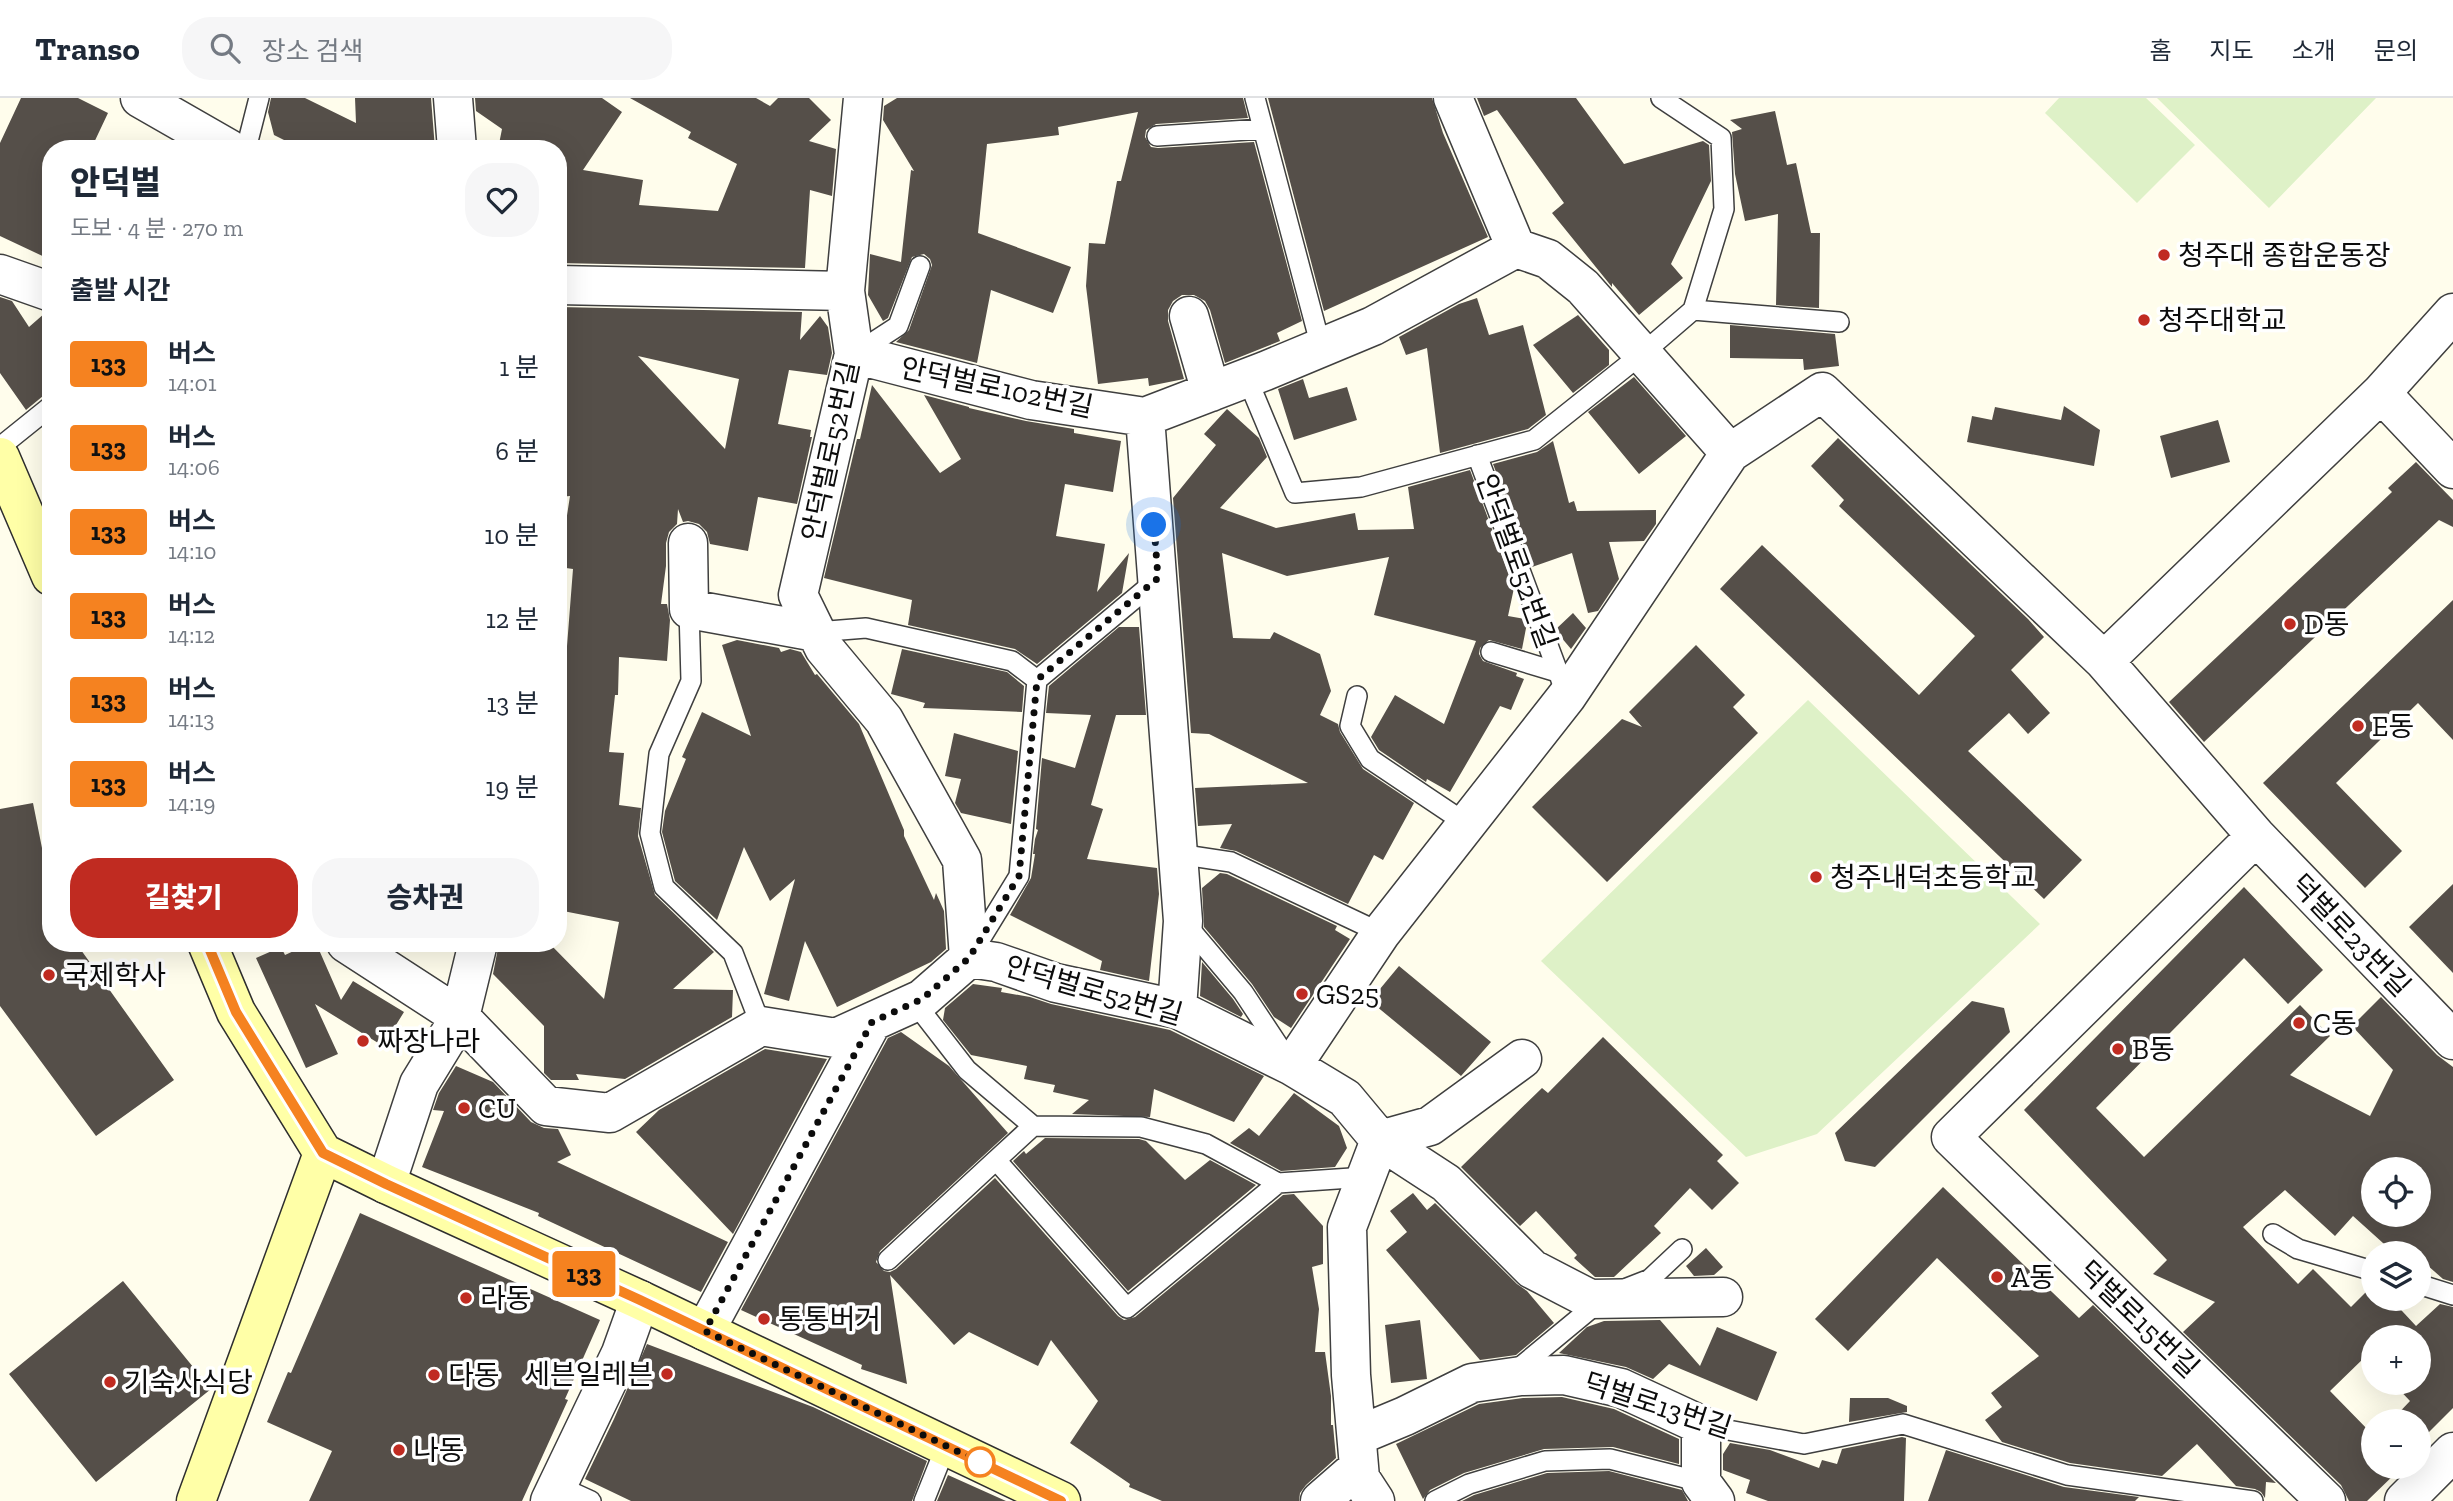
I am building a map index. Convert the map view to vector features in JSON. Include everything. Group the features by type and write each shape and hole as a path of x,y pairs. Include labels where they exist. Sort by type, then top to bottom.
{"street":[{"path":"140,98 213,140"},
{"path":"453,98 456,140"},
{"path":"1453,98 1516,248 1548,259 1583,287 1730,453"},
{"name":"안덕벌로52번길","path":"855,107 845,291 854,354 798,595 824,648 884,720 962,860 969,958 996,962 1056,983 1177,1009 1292,1066 1345,1098 1380,1140 1446,1183 1532,1269 1590,1299 1723,1297"},
{"name":"안덕벌로102번길","path":"854,354 1031,400 1145,417 1247,379 1373,326 1516,248"},
{"path":"0,274 42,289"},
{"path":"567,285 845,291"},
{"path":"2104,661 2381,393 2453,313"},
{"path":"1189,316 1211,392"},
{"name":"덕벌로23번길","path":"1730,453 1822,392 2104,661 2256,836 2451,1034"},
{"path":"2381,393 2453,468"},
{"path":"1145,417 1183,921 1177,1009"},
{"name":"안덕벌로52번길","path":"1292,1066 1381,933 1467,824 1562,684 1730,453"},
{"path":"0,457 42,555"},
{"path":"688,543 689,609 816,632"},
{"name":"덕벌로15번길","path":"2256,836 1951,1136 2326,1501"},
{"path":"211,952 236,1012 323,1153 640,1300 1061,1501"},
{"path":"360,952 460,1017 546,1106 610,1113 761,1026 836,1038 915,1003 969,958"},
{"path":"386,1184 419,1084 460,1017 476,952"},
{"path":"705,1331 872,1022"},
{"path":"1375,1501 1360,1478 1351,1375 1348,1227 1380,1140 1430,1126 1522,1059"},
{"path":"196,1501 323,1153"},
{"path":"566,1496 640,1300"},
{"name":"덕벌로13번길","path":"1320,1501 1358,1451 1405,1416 1472,1383 1564,1375 1621,1388 1701,1425"},
{"path":"1701,1425 1708,1492"},
{"path":"2404,1501 2453,1452"}],"lane":[{"path":"248,140 259,98"},
{"path":"1255,98 1321,347"},
{"path":"1661,98 1721,138 1724,209 1693,310 1839,322"},
{"path":"1157,136 1263,130"},
{"name":"안덕벌로102번길","path":"854,354 898,326 920,266"},
{"name":"안덕벌로52번길","path":"1562,684 1477,454 1534,440 1693,310"},
{"path":"1247,379 1295,493 1361,487 1477,454"},
{"path":"0,447 42,413"},
{"path":"816,632 866,628 1013,661 1037,680 1158,578"},
{"path":"689,609 691,681 659,754 650,833 664,887 733,953 761,1026"},
{"path":"1491,652 1562,684"},
{"name":"안덕벌로52번길","path":"969,958 1019,876 1037,680"},
{"path":"1356,696 1350,726 1370,759 1467,824"},
{"path":"1178,854 1231,862 1381,933"},
{"name":"안덕벌로52번길","path":"1183,921 1243,992 1292,1066"},
{"path":"915,1003 967,1070 1033,1126 1141,1127 1206,1144 1278,1183 1366,1177"},
{"path":"888,1260 1033,1126"},
{"path":"996,1160 1127,1308 1278,1183"},
{"path":"2273,1234 2298,1249 2361,1267"},
{"path":"1507,1379 1602,1299 1650,1279 1682,1249"},
{"path":"2431,1288 2453,1294"},
{"name":"덕벌로13번길","path":"1701,1425 1804,1444 1903,1424 2067,1475 2253,1501"},
{"path":"924,1501 946,1446"},
{"path":"1435,1501 1469,1485 1545,1461 1610,1459 1708,1492"}],"green space":[{"path":"2059,98 2146,98 2195,145 2137,203 2045,113"},
{"path":"2157,98 2376,98 2269,208"},
{"path":"1808,700 2040,924 1817,1134 1746,1157 1541,961"}],"building":[{"path":"21,98 78,98 108,113 95,140 42,140 42,256 0,236 0,143"},
{"path":"271,98 305,98 356,123 355,98 431,98 434,140 284,140 274,135 268,112"},
{"path":"475,98 602,98 622,112 583,170 643,180 639,205 718,211 737,164 688,138 691,132 630,98 756,98 770,106 778,98 809,98 831,120 809,141 836,149 832,196 810,190 805,268 567,263 567,140 500,140 502,129 476,111"},
{"path":"897,98 1243,98 1248,118 1156,124 1146,130 1145,137 1151,147 1158,148 1254,142 1302,321 1277,333 1280,341 1225,363 1205,301 1194,295 1182,295 1173,301 1168,310 1168,321 1184,379 1149,386 1148,378 1098,384 1086,286 1089,243 1105,244 1117,181 1121,181 1138,112 1058,127 1059,135 987,144 978,233 1071,267 1053,313 991,290 977,363 896,342 909,330 932,265 924,254 912,257 888,318 883,321 868,295 870,254 901,262 911,170 914,171 883,120 884,106"},
{"path":"1268,98 1432,98 1443,133 1488,237 1324,311"},
{"path":"1477,98 1576,98 1624,164 1703,141 1709,145 1711,181 1671,264 1683,278 1639,315 1612,283 1612,287 1552,213 1564,203 1497,110 1484,116"},
{"path":"1775,111 1787,165 1796,163 1811,233 1820,233 1819,308 1776,305 1778,214 1745,221 1735,174 1732,132 1742,129 1730,120"},
{"path":"0,297 12,301 29,327 42,316 42,397 26,410 0,373"},
{"path":"1477,298 1489,335 1523,325 1546,415 1528,429 1440,453 1427,348 1406,355 1399,337 1459,304"},
{"path":"567,307 802,312 800,340 820,316 828,327 832,353 827,375 789,370 778,424 811,430 812,437 797,504 758,497 748,551 710,544 707,532 699,524 683,522 678,509 677,524 669,532 666,543 661,604 667,604 670,620 667,661 619,657 618,695 615,695 609,752 624,753 619,805 641,808 638,836 655,895 714,952 673,989 733,990 732,1017 625,1079 576,1074 579,1080 551,1080 544,1073 544,1026 493,974 497,952 558,952 604,999 619,922 567,912 567,646 573,569 567,568 567,515 570,496 567,496","holes":["638,356 739,379 725,449"]},
{"path":"1578,315 1609,350 1609,365 1573,393 1533,345"},
{"path":"1730,325 1835,334 1839,366 1804,370 1803,359 1730,358"},
{"path":"1634,377 1686,436 1639,474 1588,412"},
{"path":"1303,379 1309,398 1347,387 1357,420 1294,440 1278,389"},
{"path":"872,385 940,473 961,459 924,395 1026,421 1074,429 1074,433 1121,441 1113,492 1065,484 1056,536 1105,544 1097,592 1129,553 1122,593 1037,664 1015,649 908,625 912,600 824,578"},
{"path":"2064,406 2100,430 2094,466 1967,442 1972,416 1992,420 1995,407 2061,420"},
{"path":"1227,409 1259,438 1267,457 1220,508 1276,528 1355,513 1358,530 1414,529 1408,487 1470,470 1514,588 1508,616 1525,619 1527,623 1522,649 1489,640 1480,648 1479,654 1483,661 1517,673 1516,676 1524,679 1511,710 1500,706 1450,792 1427,779 1426,782 1379,750 1371,737 1395,695 1444,724 1476,641 1374,615 1389,557 1287,576 1222,553 1233,638 1270,639 1274,632 1320,654 1331,691 1320,715 1338,724 1340,732 1363,769 1414,803 1383,860 1374,855 1348,904 1236,851 1220,848 1232,824 1198,826 1195,788 1308,783 1209,734 1191,733 1173,498 1216,445 1204,434"},
{"path":"2218,420 2230,462 2171,478 2160,436"},
{"path":"1838,438 2044,637 2011,670 2050,713 2028,734 2009,713 1968,751 2082,860 2044,899 1720,589 1762,545 1919,695 1975,636 1839,506 1844,500 1811,466"},
{"path":"1553,441 1569,503 1574,501 1577,511 1656,510 1656,524 1644,541 1609,542 1619,579 1598,611 1588,613 1572,553 1532,567 1493,464 1537,452"},
{"name":"D동","path":"2416,462 2453,500 2453,527 2439,520 2204,742 2169,702 2392,492 2388,488"},
{"name":"E동","path":"2453,600 2453,740 2418,703 2336,783 2402,851 2365,888 2263,783"},
{"path":"1573,613 1586,628 1571,649 1555,630"},
{"path":"1119,627 1139,627 1146,715 1116,715 1091,805 1103,809 1087,859 1157,868 1159,894 1149,981 1100,970 1102,961 1010,915 1031,878 1038,830 1042,758 1075,768 1091,715 1046,713 1049,686"},
{"path":"737,640 779,648 781,652 790,649 801,652 815,675 817,674 859,724 904,830 904,836 934,900 936,893 944,911 946,949 931,962 837,1007 805,941 789,1001 764,994 795,879 770,901 744,847 717,920 675,881 662,832 665,811 686,759 682,757 702,712 751,736 722,645"},
{"path":"1696,645 1745,695 1733,707 1758,733 1607,882 1532,807 1622,719 1642,727 1629,712"},
{"path":"902,649 1007,672 1024,686 1022,712 923,708 925,703 891,694"},
{"path":"954,733 1018,751 1011,824 961,813 955,803 961,779 945,776"},
{"name":"국제학사","path":"33,803 42,848 42,952 82,952 174,1080 96,1136 0,1006 0,809"},
{"path":"1220,873 1337,926 1335,930 1350,939 1291,1028 1274,1017 1252,984 1204,927 1202,888"},
{"path":"2453,884 2453,973 2409,927"},
{"path":"2244,887 2323,970 2288,1004 2244,958 2096,1108 2144,1157 2300,1005 2330,1036 2290,1075 2370,1116 2393,1070 2352,1026 2381,997 2437,1055 2453,1067 2453,1282 2443,1279 2431,1268 2431,1241 2381,1241 2365,1227 2431,1227 2431,1157 2361,1157 2361,1223 2353,1216 2335,1236 2285,1190 2243,1227 2298,1284 2313,1269 2351,1307 2361,1297 2361,1311 2402,1311 2415,1325 2361,1325 2361,1361 2330,1391 2361,1423 2361,1479 2390,1479 2367,1501 2349,1501 2341,1485 2183,1332 2215,1302 2153,1274 2167,1260 2024,1110"},
{"path":"270,952 284,952 285,955 292,952 320,952 341,1000 353,981 404,1012 383,1046 315,1004 338,1054 306,1068 256,958"},
{"path":"1202,962 1233,999 1243,1014 1241,1017 1200,996"},
{"path":"1399,966 1491,1042 1461,1076 1370,1001"},
{"path":"973,984 1002,988 1001,992 1170,1030 1264,1076 1234,1122 1154,1089 1150,1117 1072,1114 1089,1100 1053,1092 1055,1085 1024,1079 1027,1066 971,1055 943,1020 945,1008"},
{"path":"1972,1001 2004,1008 2010,1032 1875,1167 1845,1161 1835,1133"},
{"path":"901,1032 949,1066 1008,1133 880,1251 876,1262 884,1271 896,1269 995,1178 1124,1320 1135,1317 1283,1195 1294,1194 1323,1226 1323,1264 1312,1267 1319,1309 1315,1352 1325,1352 1336,1458 1306,1485 1300,1493 1299,1501 1162,1501 1129,1487 1130,1484 1070,1443 1098,1401 1051,1340 1038,1366 969,1332 954,1345 890,1275 907,1384 861,1369 862,1365 741,1310 888,1038"},
{"path":"1603,1037 1723,1155 1717,1161 1739,1183 1712,1210 1690,1188 1654,1226 1661,1233 1614,1277 1595,1277 1574,1258 1577,1255 1536,1211 1520,1226 1461,1167 1542,1088 1548,1093"},
{"path":"765,1049 827,1059 733,1234 636,1132 659,1110"},
{"path":"456,1066 493,1082 531,1122 544,1128 558,1129 571,1155 557,1162 728,1242 701,1292 538,1216 539,1213 422,1167 444,1111 433,1110 439,1093"},
{"path":"1294,1093 1339,1126 1347,1148 1335,1167 1281,1171 1230,1143 1249,1128 1259,1136"},
{"path":"1045,1138 1139,1139 1146,1141 1185,1180 1210,1160 1256,1185 1128,1291 1013,1161"},
{"path":"1943,1187 2079,1318 2093,1305 2276,1483 2266,1482 2265,1498 2255,1489 2236,1486 2197,1444 2162,1476 2070,1463 2002,1442 1985,1420 2002,1407 1991,1393 2039,1356 1937,1258 1848,1351 1815,1319"},
{"path":"1413,1193 1427,1210 1435,1203 1527,1291 1554,1323 1516,1355 1480,1360 1386,1250 1407,1232 1390,1211"},
{"path":"360,1213 600,1320 565,1399 568,1400 522,1501 309,1501 332,1451 267,1422"},
{"path":"1706,1248 1723,1267 1714,1275 1694,1276 1686,1266"},
{"name":"기숙사식당","path":"123,1281 211,1389 96,1482 9,1374"},
{"path":"2440,1304 2453,1307 2453,1408 2431,1430 2431,1409 2402,1409 2410,1401 2404,1395 2431,1395 2431,1325 2417,1325"},
{"path":"1420,1320 1427,1379 1391,1383 1385,1325"},
{"path":"1660,1320 1700,1366 1717,1327 1777,1352 1757,1401 1669,1364 1653,1379 1626,1367 1559,1353 1587,1327 1604,1321"},
{"path":"647,1344 813,1407 927,1461 912,1501 631,1501 585,1479"},
{"path":"1562,1397 1614,1409 1679,1439 1679,1464 1613,1447 1544,1449 1464,1473 1430,1490 1423,1499 1396,1444 1479,1404 1523,1398"},
{"path":"1850,1398 1888,1398 1907,1406 1907,1412 1849,1422"},
{"path":"1906,1438 1904,1501 1768,1501 1746,1493 1750,1480 1723,1470 1723,1454 1730,1443 1770,1450 1819,1468 1822,1460 1837,1464 1842,1449"},
{"path":"1946,1450 2064,1487 2139,1497 2135,1501 1928,1501"},
{"path":"1609,1471 1682,1490 1688,1501 1462,1501 1547,1473"},
{"path":"948,1475 1006,1501 937,1501"}],"bus line":[{"name":"133","path":"211,952 236,1012 323,1153 640,1300 1061,1501"}],"place":[{"name":"청주대 종합운동장","path":"2164,255"},
{"name":"청주대학교","path":"2144,320"},
{"name":"D동","path":"2290,624"},
{"name":"E동","path":"2358,726"},
{"name":"청주내덕초등학교","path":"1816,877"},
{"name":"국제학사","path":"49,975"},
{"name":"GS25","path":"1302,994"},
{"name":"C동","path":"2299,1023"},
{"name":"짜장나라","path":"363,1041"},
{"name":"B동","path":"2118,1049"},
{"name":"CU","path":"464,1108"},
{"name":"A동","path":"1997,1277"},
{"name":"라동","path":"466,1298"},
{"name":"통통버거","path":"764,1319"},
{"name":"세븐일레븐","path":"667,1374"},
{"name":"다동","path":"434,1375"},
{"name":"기숙사식당","path":"110,1382"},
{"name":"나동","path":"399,1450"}],"route":[{"path":"980,1462 705,1331 872,1022 922,999 969,958 1019,876 1037,680 1158,578 1154,525"}]}
